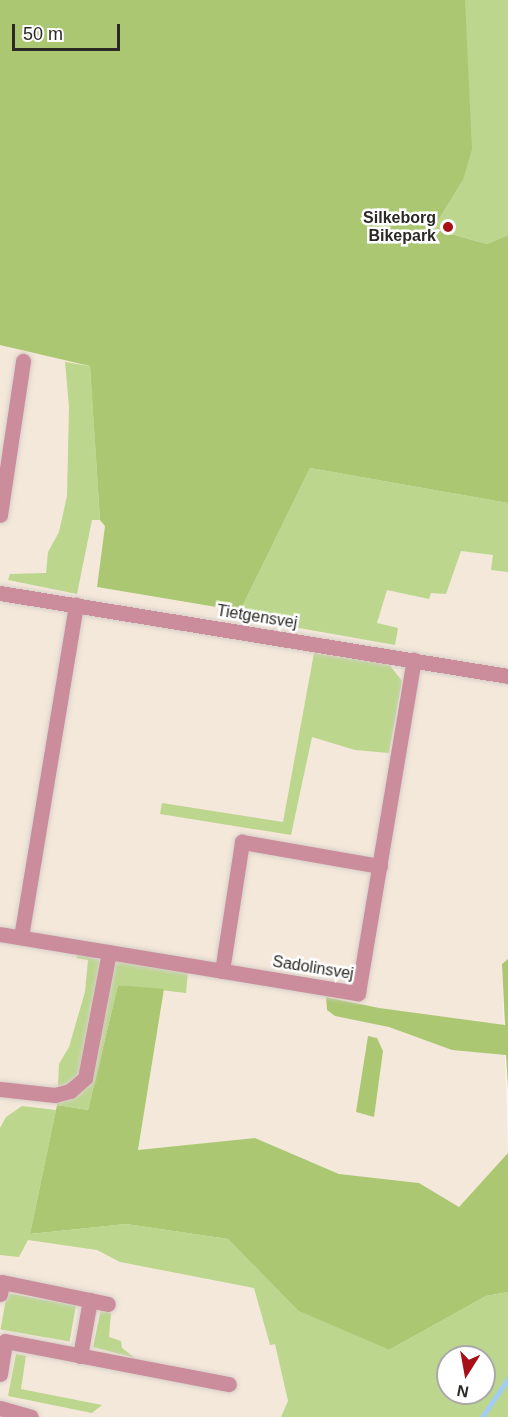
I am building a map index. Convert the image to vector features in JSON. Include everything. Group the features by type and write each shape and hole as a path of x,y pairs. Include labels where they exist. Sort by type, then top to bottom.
{"street":[{"path":"0,515 23,360"},
{"name":"Tietgensvej","path":"0,593 508,676"},
{"path":"21,937 76,605"},
{"name":"Sadolinsvej","path":"0,934 358,993 414,660"},
{"path":"222,971 242,842 380,866"},
{"path":"0,1089 55,1095 70,1091 85,1078 109,952"},
{"path":"0,1294 2,1282 108,1304"},
{"path":"80,1356 90,1300"},
{"path":"0,1374 3,1339 229,1384"},
{"path":"0,1408 27,1413 31,1417"}],"shaded area":[{"path":"0,238 119,420 97,587 240,611 310,468 508,503 508,959 502,964 508,1153 459,1207 419,1183 339,1174 255,1138 138,1151 164,989 118,985 57,1106 30,1234 228,1239 330,1417 0,1417"}],"green space":[{"path":"0,0 465,0 472,149 463,180 433,229 487,244 508,235 508,503 310,468 240,611 97,587 105,526 100,520 90,366 0,345"},
{"path":"465,0 508,0 508,235 487,244 433,229 463,180"},
{"path":"65,362 90,366 100,520 92,520 77,594 8,580 10,574 46,573 48,552 59,532 67,496 69,407"},
{"path":"310,468 508,503 508,572 491,570 493,555 461,551 446,594 431,593 429,599 387,590 377,623 398,628 395,645 248,619 240,611"},
{"path":"314,653 388,663 402,681 389,753 355,750 312,737 291,835 160,814 162,803 283,822"},
{"path":"79,952 99,960 102,968 81,1072 67,1084 58,1086 59,1064 69,1047 85,992 88,960 76,958"},
{"path":"118,959 188,971 186,993 118,985 88,1110 57,1105 55,1100 78,1091 113,962"},
{"path":"508,959 508,1089 506,1055 452,1050 389,1027 335,1016 327,1010 326,997 379,1008 505,1025 502,964"},
{"path":"118,985 164,989 138,1150 255,1138 339,1174 419,1183 459,1207 508,1153 508,1292 486,1296 389,1350 299,1311 228,1239 126,1224 30,1234 57,1105 88,1110"},
{"path":"368,1036 377,1038 383,1051 374,1117 356,1112"},
{"path":"22,1106 56,1110 30,1234 126,1224 228,1239 300,1311 389,1350 486,1296 508,1292 508,1417 281,1417 288,1401 275,1344 270,1345 254,1288 120,1262 97,1250 28,1240 19,1257 0,1255 0,1128 6,1117"},
{"path":"7,1293 76,1305 70,1342 1,1329"},
{"path":"101,1309 111,1313 109,1337 121,1341 122,1348 135,1358 93,1347"},
{"path":"16,1354 26,1356 21,1389 102,1405 92,1413 8,1396"}],"waterway":[{"path":"482,1417 508,1379"}],"place":[{"name":"Silkeborg Bikepark","path":"448,227"}]}
